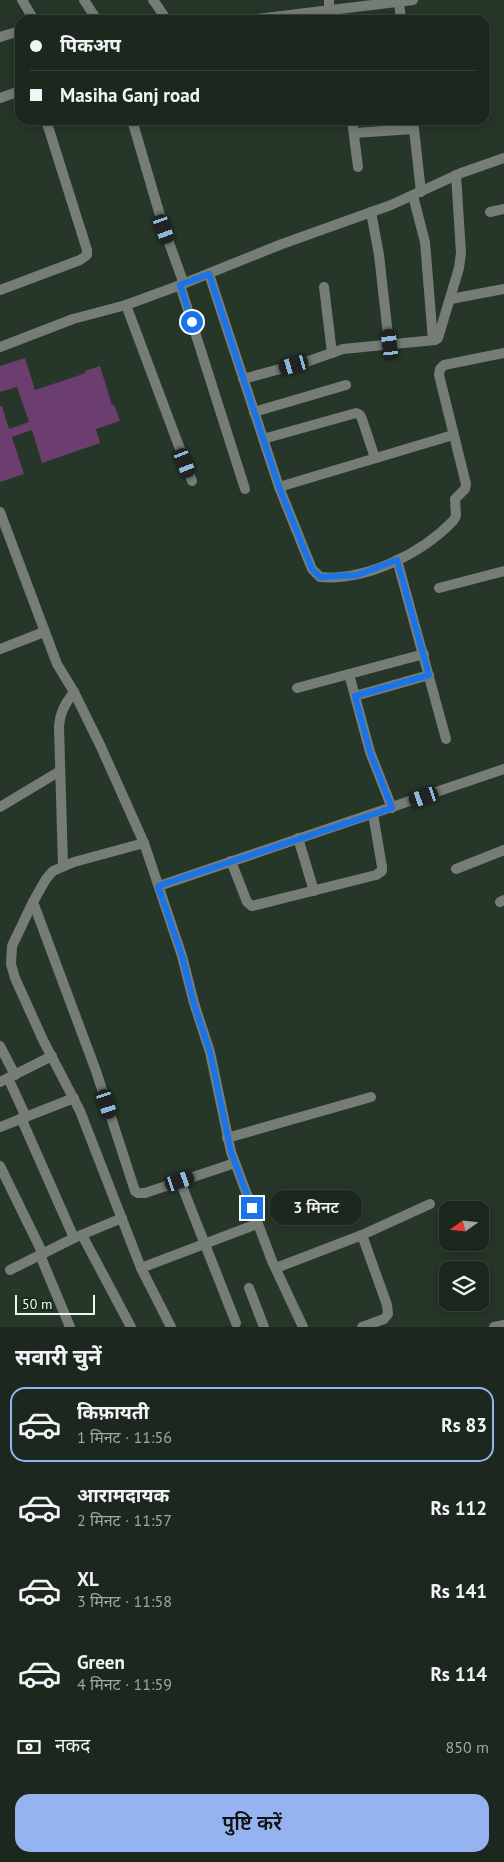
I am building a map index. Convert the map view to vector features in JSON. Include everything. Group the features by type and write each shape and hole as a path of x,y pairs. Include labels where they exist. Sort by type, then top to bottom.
{"street":[{"path":"22,0 31,15"},
{"path":"84,0 94,15"},
{"path":"153,0 164,15"},
{"path":"329,0 336,14"},
{"path":"322,15 413,0"},
{"path":"399,2 400,15"},
{"path":"0,37 15,32"},
{"path":"0,98 15,93"},
{"path":"0,290 80,260 86,254 87,250 48,125"},
{"path":"133,125 245,489"},
{"path":"353,125 358,167"},
{"path":"354,133 406,125"},
{"path":"413,125 417,194 425,242 433,340"},
{"path":"0,347 73,319 182,285 282,244 417,194 456,175 504,158"},
{"path":"244,379 353,347 437,339 441,334 460,268 461,253 456,175"},
{"path":"490,212 504,209"},
{"path":"371,212 378,247 390,344"},
{"path":"209,274 279,487 312,569 320,577 352,576 397,560 415,551 455,518 455,499 465,489 466,484 439,375 440,368 444,365 504,353"},
{"path":"324,287 332,353"},
{"path":"451,299 504,289"},
{"path":"126,304 192,481"},
{"path":"254,412 346,385"},
{"path":"263,439 356,413 362,419 375,458"},
{"path":"279,487 453,435"},
{"path":"0,512 4,533 57,664 74,692 101,747 144,843 182,956 194,1004 210,1052 235,1163 257,1224 304,1327"},
{"path":"397,560 446,739"},
{"path":"439,588 504,571"},
{"path":"0,649 44,632"},
{"path":"297,688 424,654"},
{"path":"349,674 370,752 392,808"},
{"path":"355,696 429,675"},
{"path":"63,866 60,714 74,692"},
{"path":"158,886 504,769"},
{"path":"0,807 60,771"},
{"path":"230,861 247,902 252,906 376,875 382,870 373,814"},
{"path":"298,838 314,891"},
{"path":"144,843 63,866 53,871 46,879 33,902 12,946 11,964 14,978 74,1098 141,1268 171,1327"},
{"path":"456,869 504,850"},
{"path":"33,902 96,1071 135,1191 138,1194 145,1194 235,1163"},
{"path":"0,1046 8,1078 23,1118 78,1237 131,1327"},
{"path":"8,1078 52,1056"},
{"path":"228,1138 371,1097"},
{"path":"0,1127 74,1098"},
{"path":"0,1166 41,1255 70,1327"},
{"path":"180,1181 236,1323"},
{"path":"276,1268 362,1235 430,1204"},
{"path":"10,1270 122,1218"},
{"path":"141,1268 257,1224"},
{"path":"362,1235 387,1305 388,1314 384,1319 362,1327"},
{"path":"249,1288 264,1327"},
{"path":"494,1327 504,1325"}],"building":[{"path":"25,358 35,390 86,373 85,371 100,366 112,405 114,404 120,421 96,429 100,443 42,463 32,430 12,437 24,474 0,482 0,406 2,406 9,429 29,422 17,387 0,392 0,366"}],"route":[{"path":"192,322 180,285 209,274 279,487 312,569 320,577 329,578 357,575 397,560 429,675 355,696 370,752 392,808 158,886 182,956 194,1004 210,1052 231,1152 252,1208"}]}
